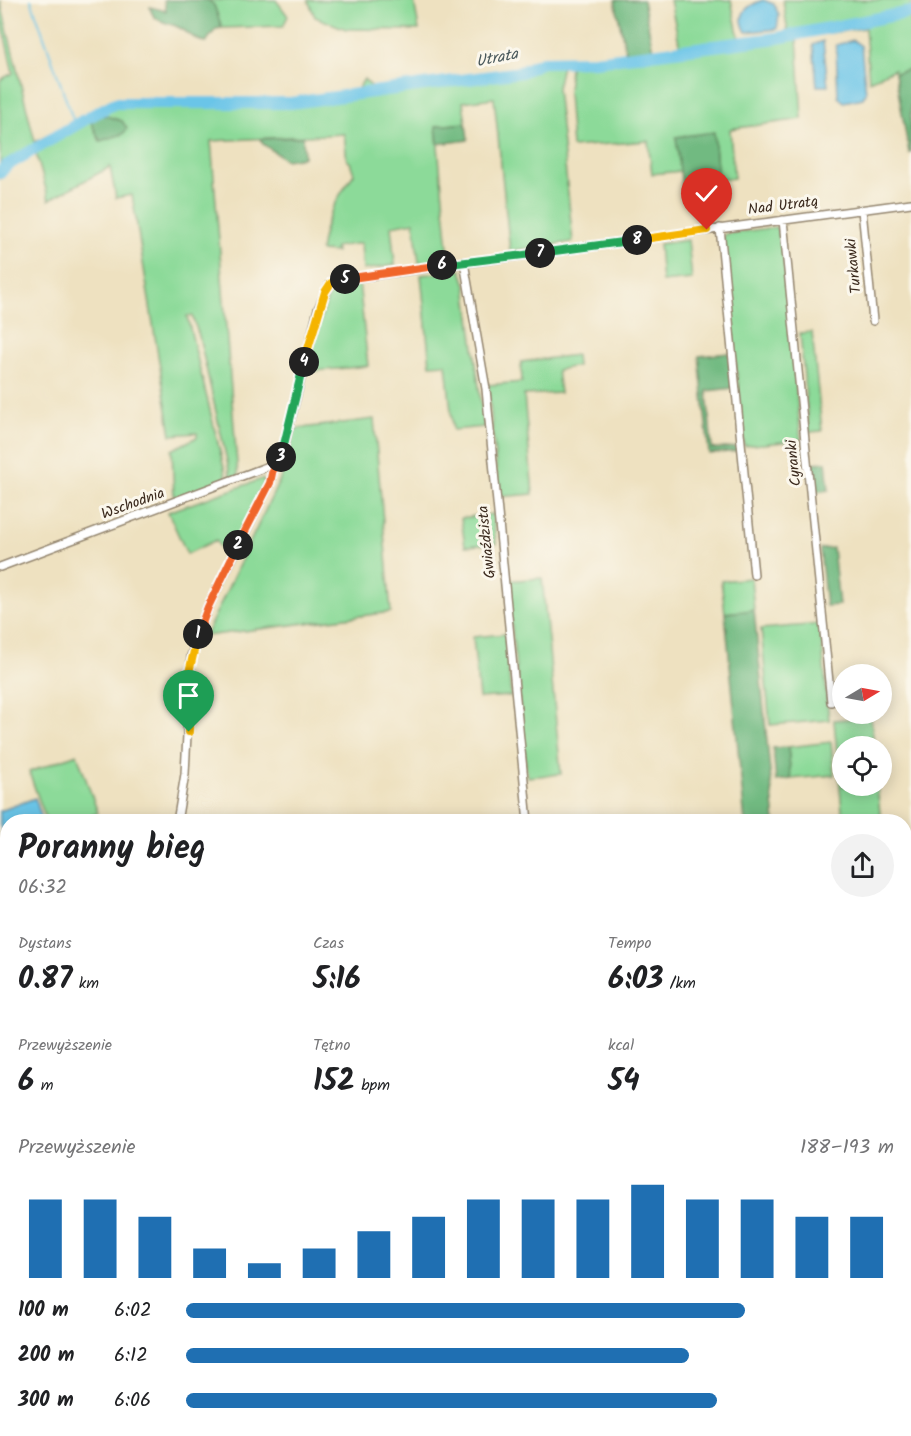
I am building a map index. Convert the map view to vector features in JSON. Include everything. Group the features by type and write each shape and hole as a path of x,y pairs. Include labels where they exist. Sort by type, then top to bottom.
{"street":[{"name":"Nad Utratą","path":"178,814 185,774 191,656 208,607 270,483 274,464 282,455 318,309 329,285 339,280 464,262 911,203"},
{"name":"Turkawki","path":"862,210 873,321"},
{"name":"Cyranki","path":"783,220 831,702"},
{"path":"720,228 754,575"},
{"name":"Gwiaździsta","path":"464,262 486,389 527,814"},
{"name":"Wschodnia","path":"0,567 274,464"}],"green space":[{"path":"0,0 35,142 115,101 291,99 344,93 358,89 364,79 373,88 514,70 537,59 599,57 680,47 670,0 731,0 739,39 788,33 783,0 911,0 911,69 895,73 894,69 869,81 865,28 797,38 802,119 730,129 734,178 718,180 714,133 676,137 681,171 652,174 648,141 572,147 568,93 570,66 562,65 557,88 573,242 510,251 494,98 463,102 466,123 436,126 449,259 419,263 414,222 391,226 395,265 363,270 361,243 335,247 336,252 320,251 324,230 332,211 354,174 350,162 347,161 344,134 211,141 238,476 231,479 199,336 192,316 187,316 227,480 174,499 172,450 197,437 197,433 171,435 132,195 116,198 110,167 49,200 35,150 9,168 0,179 0,80 13,73 0,14"},
{"path":"164,0 208,0 214,5 222,28 216,29 206,42 198,40 180,28 154,16 150,7 166,11"},
{"path":"208,0 276,0 288,16 283,26 222,28 214,6"},
{"path":"308,0 414,0 419,30 346,29 315,17"},
{"path":"615,0 643,0 653,50 626,54"},
{"path":"911,69 911,153 909,153 895,73"},
{"path":"100,114 122,121 127,128 123,134 100,141 90,120"},
{"path":"466,123 468,140 438,144 436,126"},
{"path":"714,132 718,180 712,181 713,197 694,199 693,188 682,188 676,137"},
{"path":"303,137 304,157 286,160 263,144 260,139"},
{"path":"776,227 782,244 801,440 744,446 723,237 725,234"},
{"path":"688,240 692,279 662,282 659,244"},
{"path":"461,270 466,285 484,427 453,430 446,364 430,365 421,275"},
{"path":"359,282 368,366 305,372 328,296 340,288"},
{"path":"812,332 822,431 809,432 800,333"},
{"path":"729,353 733,388 707,391 712,449 738,447 738,451 709,454 699,356"},
{"path":"576,355 577,366 557,370 560,393 524,395 533,494 499,497 488,385 522,382 521,362"},
{"path":"374,419 391,612 205,636 284,471 294,429"},
{"path":"826,462 829,490 815,492 812,463"},
{"path":"262,479 265,482 226,560 216,540 187,554 168,512"},
{"path":"493,514 496,544 465,546 461,518"},
{"path":"833,548 839,605 826,606 820,549"},
{"path":"542,578 561,774 527,777 507,581"},
{"path":"751,578 754,610 725,613 721,581"},
{"path":"754,610 774,814 744,814 725,613"},
{"path":"820,624 829,720 770,725 761,629"},
{"path":"505,634 511,696 479,698 473,637"},
{"path":"834,724 872,724 873,736 835,736"},
{"path":"831,742 832,775 791,779 788,747"},
{"path":"788,747 791,779 776,781 773,748"},
{"path":"77,754 98,813 44,814 29,772"},
{"path":"841,796 878,796 880,814 842,814"}],"water":[{"path":"763,0 774,4 779,15 777,29 746,32 742,20 744,12"},
{"path":"853,40 861,46 866,93 863,98 844,102 838,97 836,45"},
{"path":"823,41 828,86 817,86 813,45"},
{"path":"35,798 40,814 0,814 0,811"}],"waterway":[{"path":"31,0 75,125"},
{"name":"Utrata","path":"89,117 115,103 291,103 521,72 542,62 595,61 777,38 911,12"},
{"name":"Utrata","path":"0,173 6,166 84,120"}],"route":[{"path":"189,732 191,656 208,607 270,483 274,464 282,455 318,309 329,285 339,280 707,230"}]}
